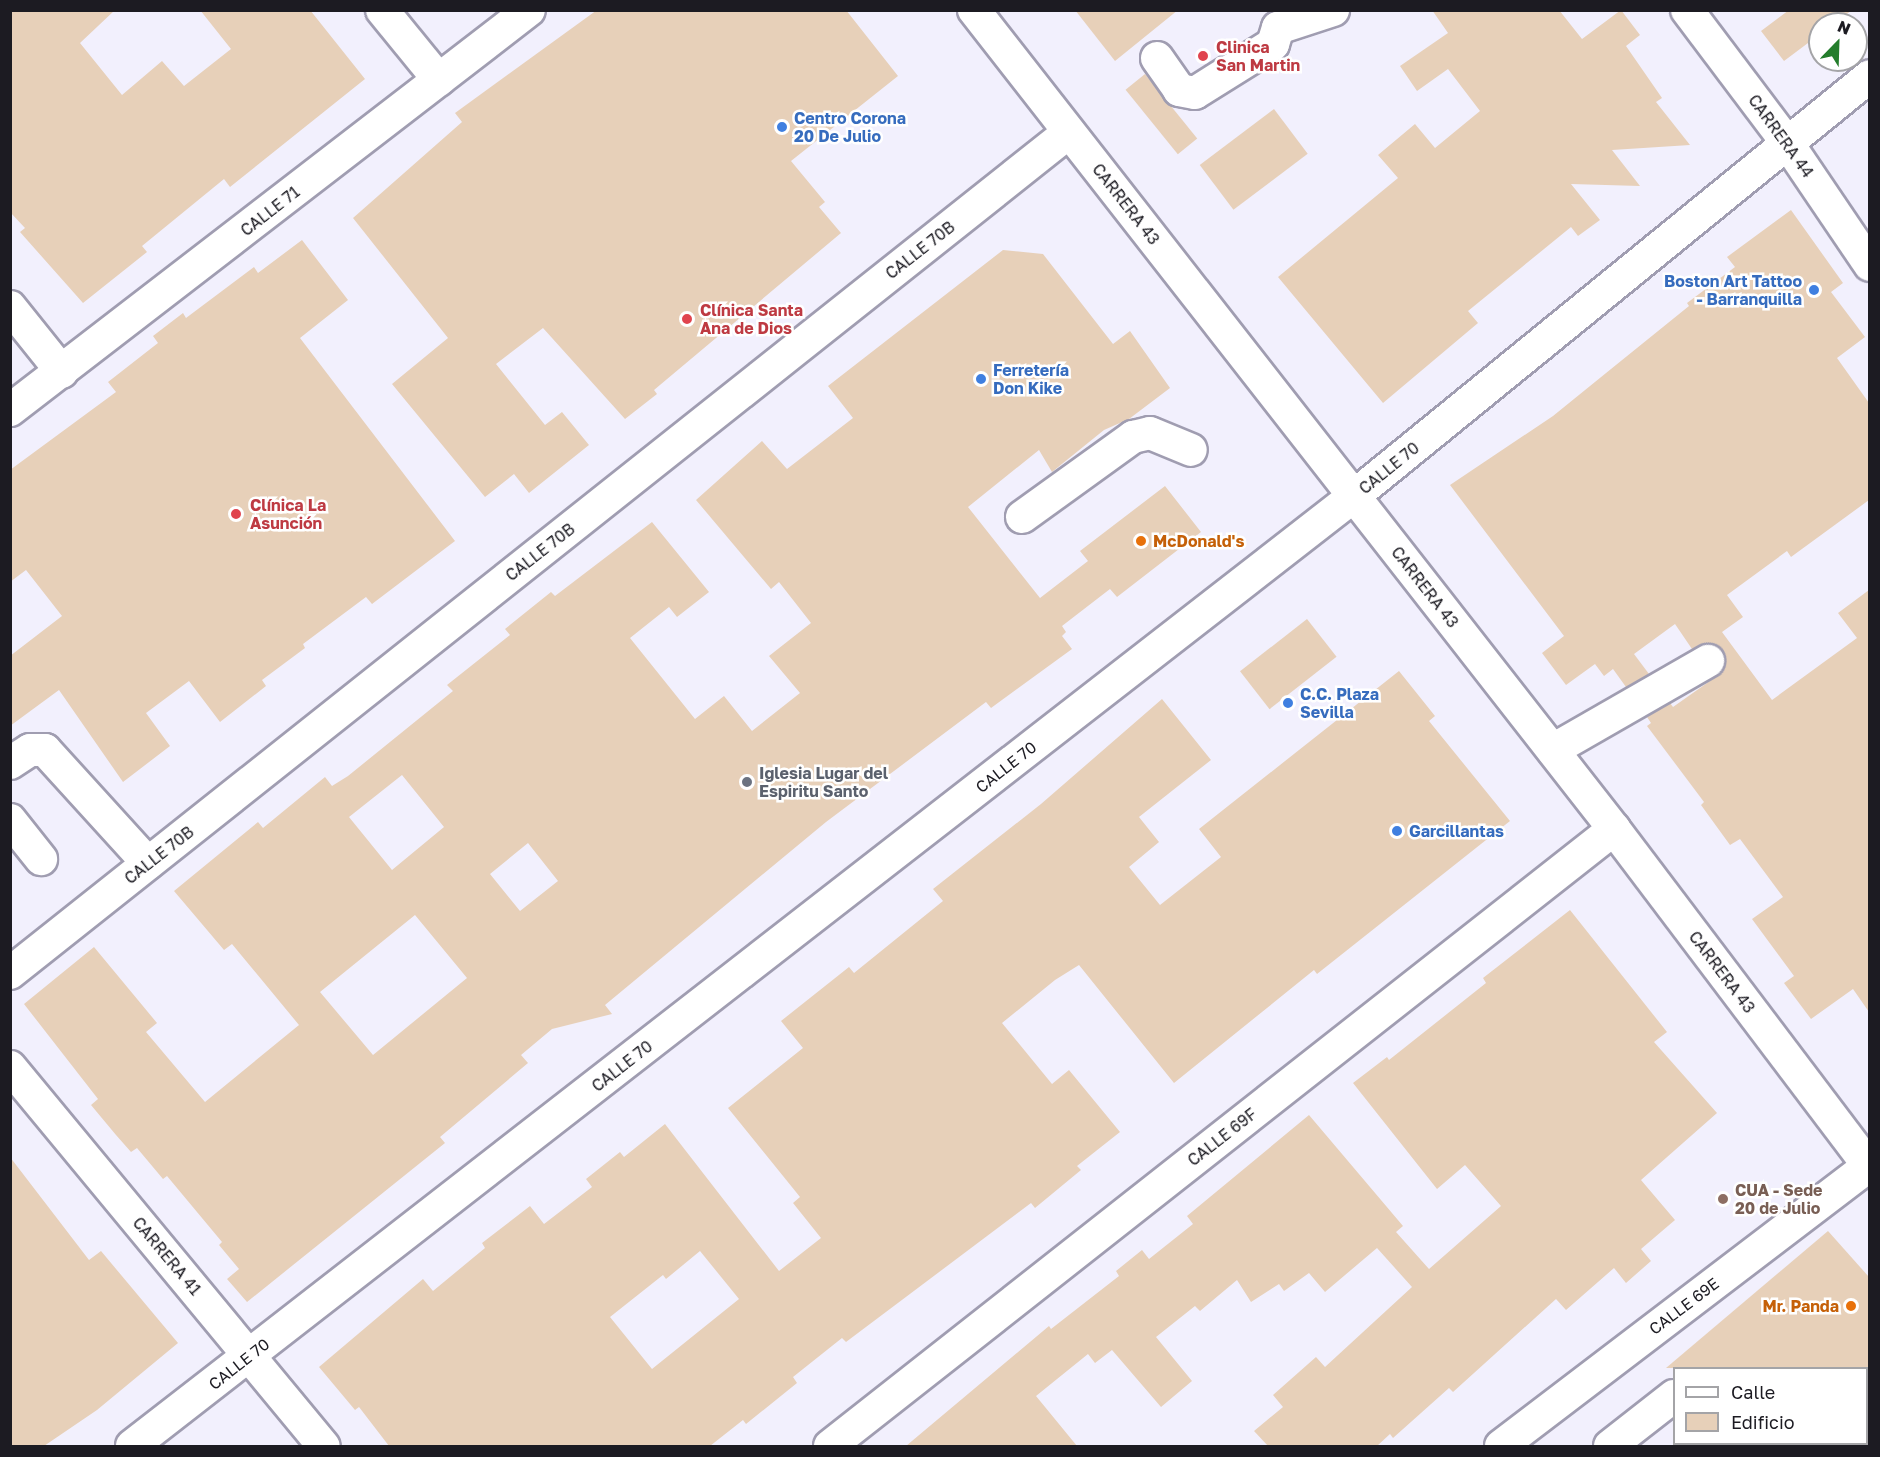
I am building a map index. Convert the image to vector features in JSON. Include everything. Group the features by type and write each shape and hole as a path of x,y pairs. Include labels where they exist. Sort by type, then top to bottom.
{"street":[{"path":"382,10 439,80"},
{"name":"CALLE 71","path":"10,410 529,10"},
{"name":"CARRERA 43","path":"974,10 1553,750 1868,1167"},
{"path":"1157,58 1179,90 1195,93 1273,44 1278,28 1333,10"},
{"name":"CARRERA 44","path":"1687,10 1788,144 1869,266"},
{"name":"CALLE 70","path":"132,1446 1354,496 1869,76"},
{"name":"CALLE 70B","path":"10,973 1069,132"},
{"path":"10,307 62,372"},
{"path":"1022,517 1133,437 1150,433 1191,450"},
{"path":"1553,750 1708,661"},
{"path":"10,763 30,750 45,750 148,863"},
{"path":"10,820 41,859"},
{"name":"CALLE 69F","path":"830,1446 1614,829"},
{"name":"CARRERA 41","path":"10,1066 324,1446"},
{"name":"CALLE 69E","path":"1501,1446 1868,1167"},
{"path":"1610,1446 1673,1397"}],"building":[{"path":"10,10 115,10 80,43 122,95 162,61 184,86 231,49 200,10 310,10 365,79 230,187 224,179 142,246 147,252 83,303 20,232 25,228 10,212"},
{"path":"597,10 846,10 898,76 791,161 825,202 819,207 841,233 654,390 657,394 625,419 543,328 496,364 545,425 562,412 589,445 529,493 514,474 485,497 392,384 448,338 353,218 462,122 455,113"},
{"path":"1075,10 1178,10 1115,61"},
{"path":"1432,10 1559,10 1582,39 1621,10 1640,35 1626,46 1662,98 1656,102 1690,145 1612,150 1640,186 1571,184 1600,220 1578,236 1571,227 1468,311 1478,323 1383,403 1278,277 1398,178 1378,155 1415,124 1435,148 1480,111 1448,69 1417,91 1400,66 1448,33"},
{"path":"1789,10 1852,10 1849,12 1808,12 1808,43 1784,61 1761,31"},
{"path":"1145,74 1197,139 1178,154 1126,90"},
{"path":"1274,109 1308,154 1233,210 1200,165"},
{"path":"1791,210 1843,283 1831,292 1865,337 1837,358 1869,403 1869,500 1791,557 1787,551 1727,595 1743,617 1722,632 1772,700 1857,638 1838,613 1869,590 1869,1012 1853,989 1811,1019 1784,983 1794,976 1752,919 1783,897 1740,839 1730,845 1701,805 1704,802 1647,726 1651,723 1647,717 1670,703 1673,707 1717,676 1726,662 1723,652 1709,643 1692,649 1675,624 1634,654 1649,674 1626,687 1613,669 1604,676 1595,664 1566,685 1542,653 1564,636 1450,485 1553,416 1689,306 1687,303 1735,267 1727,257"},
{"name":"Clínica La Asunción","path":"302,240 348,300 300,338 455,541 372,604 366,597 303,644 305,648 262,680 266,686 220,722 189,681 146,713 170,746 123,782 59,690 10,726 10,656 62,616 26,570 10,582 10,470 116,392 108,382 158,343 153,336 183,313 186,318 254,267 258,273"},
{"path":"1003,250 1043,254 1113,344 1130,331 1170,388 1129,419 1104,430 1052,472 1039,450 968,507 1040,598 1088,561 1080,551 1165,486 1201,532 1117,597 1110,589 1062,626 1066,632 1062,636 1072,649 991,708 986,702 826,822 605,1005 612,1014 552,1029 521,1055 528,1063 440,1137 445,1143 247,1302 227,1279 239,1269 219,1245 222,1242 167,1176 163,1179 137,1148 131,1152 91,1105 98,1099 24,1004 94,947 157,1023 146,1032 205,1102 299,1025 232,944 224,950 174,891 258,822 263,828 325,777 332,786 348,776 453,691 447,685 510,635 505,629 551,592 555,596 652,522 709,592 677,617 669,607 630,638 695,719 724,696 752,731 800,693 769,656 811,623 779,582 771,589 696,500 762,441 787,469 853,418 828,386","holes":["402,775 444,827 392,870 349,817","528,843 558,881 520,911 490,874","415,915 467,978 373,1055 320,992"]},
{"path":"1307,619 1337,657 1270,709 1240,671"},
{"path":"1399,671 1435,716 1429,721 1510,821 1317,974 1314,970 1174,1083 1079,965 1055,980 1002,1023 1052,1084 1069,1070 1120,1132 1077,1166 1081,1170 1035,1208 1031,1203 846,1342 842,1338 793,1377 797,1383 746,1424 743,1420 710,1446 389,1446 359,1407 355,1410 319,1367 423,1279 433,1291 485,1248 482,1243 530,1206 544,1224 592,1187 586,1179 620,1152 624,1157 665,1124 779,1271 821,1238 793,1203 800,1197 728,1108 803,1048 781,1021 849,967 854,973 943,901 933,889 1041,804 1162,699 1211,760 1139,817 1159,842 1129,867 1160,905 1221,857 1199,829","holes":["700,1251 739,1299 652,1369 610,1317 663,1275 666,1279"]},
{"path":"1570,910 1667,1032 1654,1042 1717,1113 1641,1180 1675,1220 1641,1249 1651,1261 1626,1283 1614,1268 1566,1310 1556,1299 1453,1392 1449,1388 1393,1438 1390,1434 1377,1446 1268,1446 1254,1431 1283,1407 1273,1395 1316,1357 1325,1367 1412,1287 1377,1248 1325,1292 1309,1273 1284,1291 1279,1284 1251,1302 1237,1280 1200,1311 1195,1306 1156,1337 1192,1381 1161,1407 1112,1350 1095,1363 1088,1354 1036,1396 1077,1446 906,1446 1049,1326 1051,1329 1119,1276 1116,1271 1142,1250 1149,1259 1193,1224 1187,1216 1309,1115 1403,1226 1396,1232 1429,1269 1501,1206 1465,1165 1437,1189 1353,1083 1387,1057 1389,1060 1486,983 1483,978"},
{"path":"10,1157 89,1260 101,1251 178,1343 97,1410 44,1446 10,1446"},
{"path":"1828,1231 1869,1277 1869,1368 1666,1368"}],"place":[{"name":"Clinica San Martin","path":"1203,56"},
{"name":"Centro Corona 20 De Julio","path":"782,127"},
{"name":"Boston Art Tattoo - Barranquilla","path":"1814,290"},
{"name":"Clínica Santa Ana de Dios","path":"687,319"},
{"name":"Ferretería Don Kike","path":"981,379"},
{"name":"Clínica La Asunción","path":"236,514"},
{"name":"McDonald's","path":"1141,541"},
{"name":"C.C. Plaza Sevilla","path":"1288,703"},
{"name":"Iglesia Lugar del Espiritu Santo","path":"747,782"},
{"name":"Garcillantas","path":"1397,831"},
{"name":"CUA - Sede 20 de Julio","path":"1723,1199"},
{"name":"Mr. Panda","path":"1851,1306"}]}
